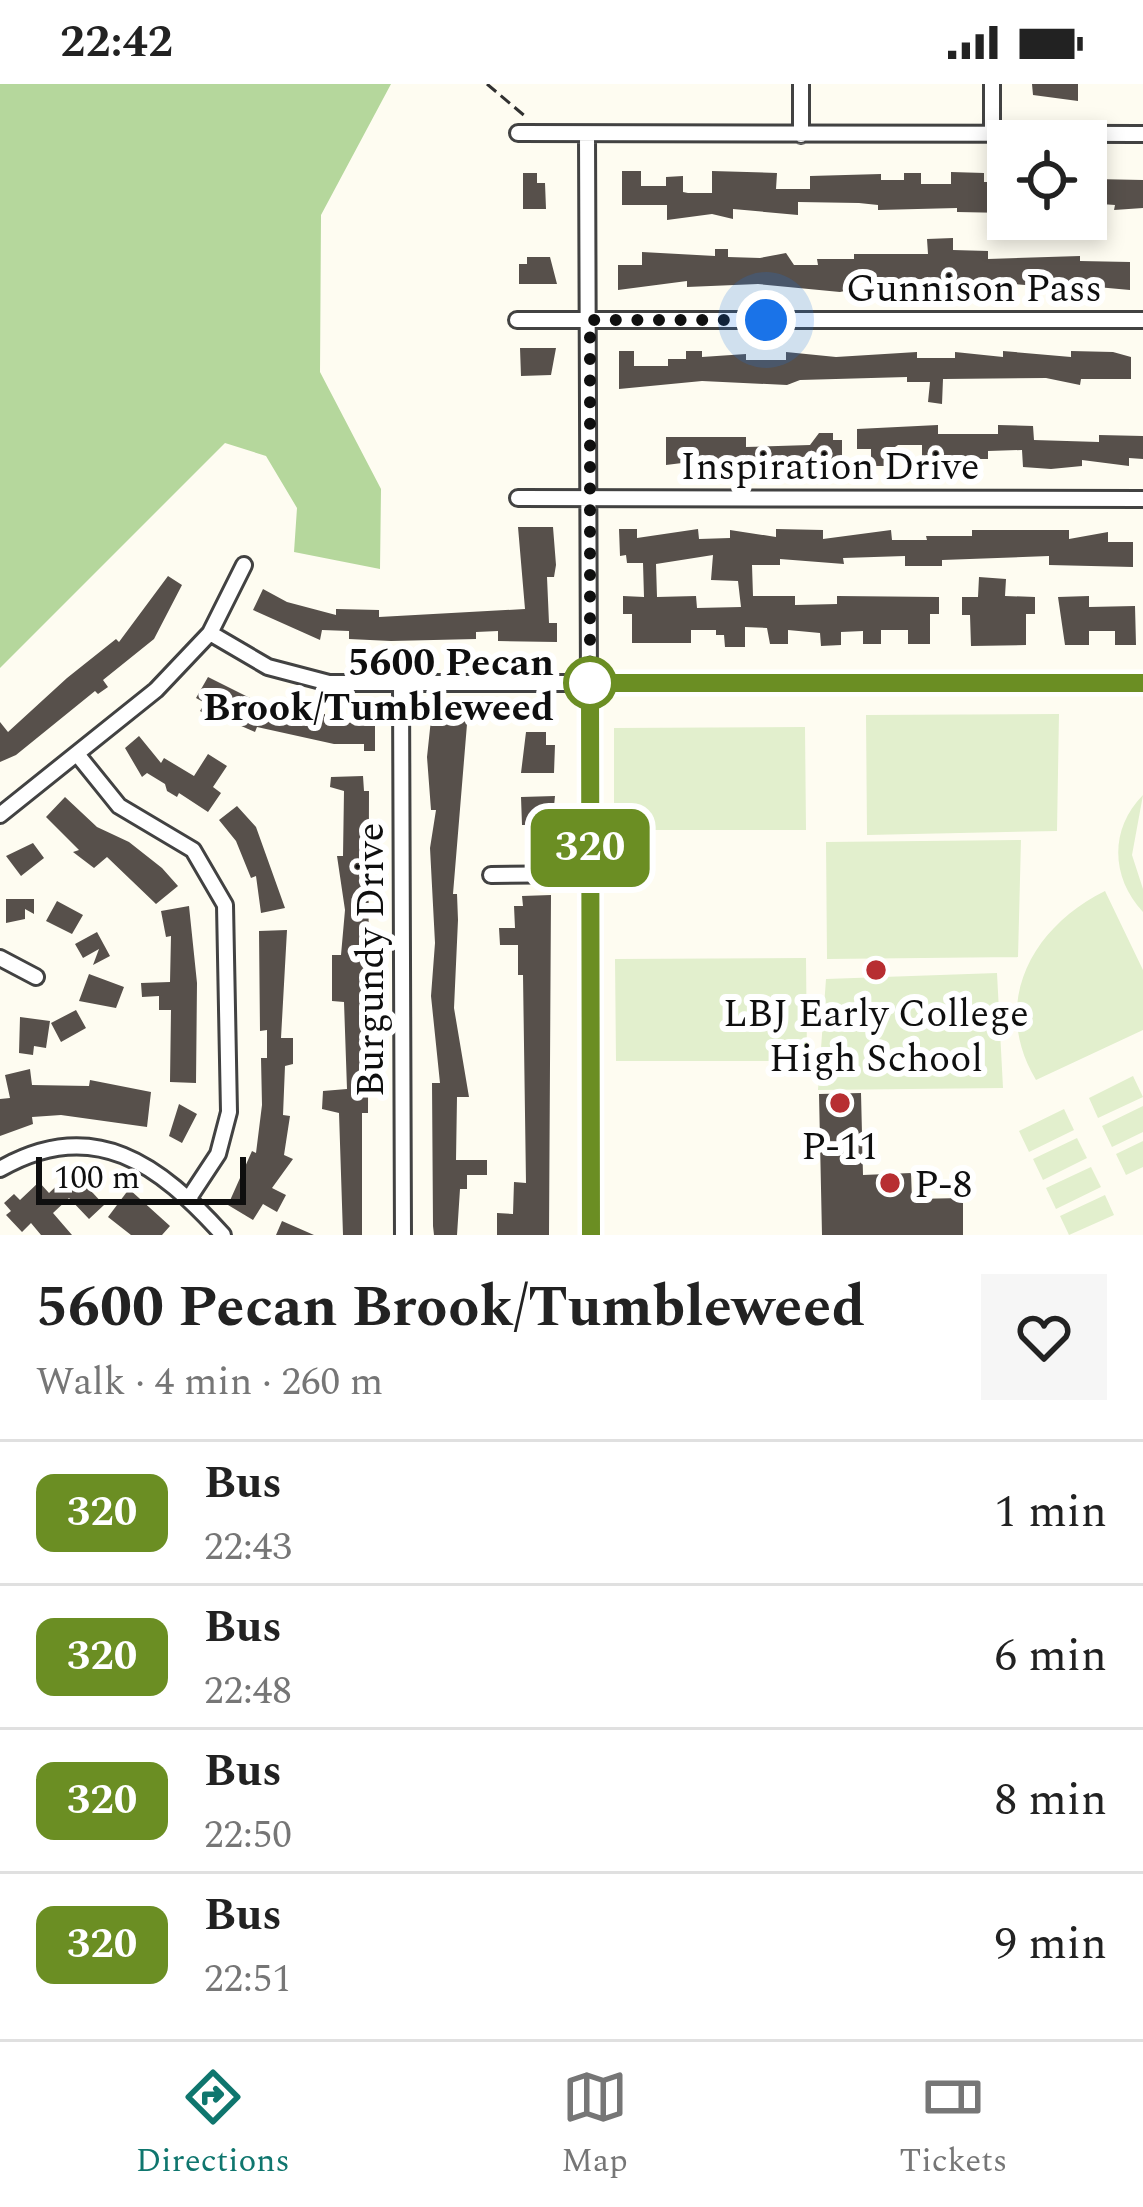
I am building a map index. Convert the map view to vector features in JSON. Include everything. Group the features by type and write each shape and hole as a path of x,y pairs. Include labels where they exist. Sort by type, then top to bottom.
{"street":[{"path":"801,84 801,135"},
{"path":"992,84 992,120"},
{"path":"518,133 987,135"},
{"path":"587,134 591,1235"},
{"path":"1107,134 1143,134"},
{"name":"Gunnison Pass","path":"517,320 1143,320"},
{"name":"Inspiration Drive","path":"518,498 1143,499"},
{"path":"0,815 156,690 210,633 244,565"},
{"path":"210,633 288,674 329,682 1143,683"},
{"name":"Burgundy Drive","path":"401,684 403,1235"},
{"path":"77,754 119,806 193,850 225,905 229,1112 218,1154 189,1198"},
{"path":"491,875 590,874"},
{"path":"0,958 36,977"},
{"path":"0,1169 50,1149 101,1148 154,1168 223,1235"}],"path":[{"path":"487,84 519,106 538,134"}],"green space":[{"path":"0,84 391,84 321,215 320,372 381,489 380,569 294,552 297,508 266,456 225,443 0,668"},
{"path":"1059,714 1057,831 867,835 866,715"},
{"path":"805,727 806,830 614,830 614,728"},
{"path":"1143,795 1132,855 1143,889 1143,912 1125,884 1118,854 1124,823"},
{"path":"1021,840 1018,957 827,959 826,842"},
{"path":"1105,891 1143,970 1143,1030 1036,1080 1017,1023 1026,970 1057,925"},
{"path":"806,958 807,1061 616,1061 615,959"},
{"path":"997,973 1003,1088 818,1090 826,979"},
{"path":"1133,1076 1143,1097 1098,1118 1089,1098"},
{"path":"1143,1106 1143,1132 1112,1147 1102,1126"},
{"path":"1064,1109 1074,1130 1029,1152 1019,1131"},
{"path":"1077,1138 1087,1158 1043,1180 1033,1159"},
{"path":"1143,1141 1143,1167 1126,1175 1116,1154"},
{"path":"1091,1167 1101,1187 1056,1209 1046,1188"},
{"path":"1105,1195 1114,1215 1069,1235 1060,1216"}],"building":[{"path":"1032,84 1078,84 1078,101 1033,95"},
{"path":"622,171 641,171 641,186 666,186 666,177 683,176 683,192 688,193 712,193 712,171 777,173 776,189 810,189 810,176 881,174 881,180 904,180 904,173 921,173 921,184 951,184 951,172 984,173 987,182 987,213 798,202 798,215 733,209 733,219 712,214 667,220 667,205 622,205"},
{"path":"523,173 537,173 537,183 545,183 546,209 523,209"},
{"path":"1107,179 1143,180 1143,208 1114,210 1115,205 1107,204"},
{"path":"953,238 953,250 988,251 988,259 1080,256 1080,261 1130,262 1130,290 1097,287 1097,282 1062,282 1062,288 987,282 987,289 964,288 965,282 918,279 918,286 895,288 849,280 849,290 840,292 758,284 687,287 687,281 618,290 618,265 642,265 642,252 715,256 715,249 728,249 728,257 760,258 786,253 794,265 818,265 817,259 854,259 854,254 928,254 927,239"},
{"path":"527,257 550,257 557,284 519,284 519,264 527,264"},
{"path":"520,348 556,348 551,375 521,376"},
{"path":"619,351 634,351 634,366 668,366 668,359 686,359 686,351 702,351 702,357 746,354 746,360 786,360 786,352 836,357 917,352 917,358 955,358 955,352 1071,357 1071,351 1113,352 1131,357 1131,379 1081,379 1080,385 1046,378 943,379 942,404 928,402 930,382 907,382 907,377 800,380 787,385 702,381 619,389"},
{"path":"938,425 938,434 998,434 998,425 1033,426 1034,440 1099,442 1099,435 1143,436 1143,459 1129,458 1129,466 1082,460 1082,466 1023,467 1022,450 988,451 988,459 967,459 967,463 922,463 922,445 898,445 892,449 892,466 871,466 871,449 857,449 857,429"},
{"path":"819,433 833,433 833,440 842,440 842,466 796,462 766,468 714,459 666,465 666,437 746,437 746,447 810,445"},
{"path":"518,527 553,527 556,565 554,577 547,577 549,623 557,623 557,642 498,641 498,631 476,632 476,639 391,641 349,639 349,631 322,630 320,640 253,610 263,589 287,602 336,615 336,609 379,610 379,617 525,609"},
{"path":"619,529 637,529 637,538 698,529 699,539 730,538 730,530 776,537 776,529 823,530 823,539 891,530 892,540 972,536 972,530 1069,530 1069,539 1108,532 1108,542 1133,542 1133,567 1049,565 1049,556 942,560 942,566 905,566 905,556 843,558 844,564 780,559 780,565 752,565 753,596 795,596 795,605 837,604 837,596 939,597 939,614 930,614 930,644 908,644 908,630 881,630 881,644 863,644 863,631 841,632 841,645 821,646 820,633 788,630 788,644 770,644 767,628 745,627 745,647 725,647 724,635 716,635 716,630 691,630 691,643 632,643 632,614 623,614 623,596 644,597 643,563 627,563 626,555 620,556","holes":["713,555 711,580 738,581 741,607 697,608 696,596 657,597 656,564"]},
{"path":"168,576 182,585 154,639 103,680 108,687 98,694 95,691 16,755 0,762 0,722 8,732 67,678 116,639 119,642"},
{"path":"979,577 1006,579 1005,596 1035,597 1035,614 1026,614 1026,645 971,646 970,615 962,615 962,597 978,597"},
{"path":"1089,596 1089,607 1135,606 1136,645 1115,645 1115,631 1089,631 1089,645 1065,645 1058,597"},
{"path":"208,677 278,712 311,719 312,713 325,714 325,720 348,723 375,717 375,751 364,751 364,744 334,744 257,727 255,732 216,715 214,719 200,711 205,703 196,698"},
{"path":"432,710 468,712 453,894 457,894 458,920 454,1008 469,1097 457,1097 456,1160 487,1160 487,1175 467,1175 467,1189 460,1189 457,1235 434,1235 433,1226 432,1083 440,1083 431,996 435,943 430,848 436,810 431,810 427,757"},
{"path":"526,732 546,732 546,745 555,745 554,773 521,773"},
{"path":"139,736 161,763 164,758 194,776 208,754 227,766 213,787 221,793 208,812 179,793 177,797 167,791 165,784 147,773 142,777 125,748"},
{"path":"363,776 364,791 369,791 368,1113 362,1113 362,1235 343,1235 339,1113 322,1109 323,1091 347,1089 344,1002 332,1001 332,955 341,955 345,910 337,856 343,856 344,791 330,787 331,777"},
{"path":"555,796 551,837 530,838 530,825 522,825 521,797"},
{"path":"65,797 97,827 129,842 178,886 156,904 107,857 94,868 73,852 79,850 46,817"},
{"path":"237,806 256,827 285,908 261,913 256,876 251,878 236,841 219,820"},
{"path":"33,843 44,858 21,876 6,856"},
{"path":"551,895 549,1235 497,1235 497,1213 513,1214 514,1182 526,1183 523,975 518,975 518,945 500,945 499,928 515,928 514,906 523,906 522,896"},
{"path":"6,899 34,899 34,914 25,909 25,919 6,923"},
{"path":"57,901 83,915 72,934 46,921"},
{"path":"189,906 197,983 196,1083 170,1082 171,1010 159,1010 159,996 142,997 141,983 170,982 171,936 166,937 161,911"},
{"path":"287,930 281,1038 293,1038 293,1064 285,1066 283,1115 290,1116 284,1155 293,1159 272,1188 286,1195 277,1212 263,1204 253,1220 228,1205 252,1151 256,1153 262,1105 261,1058 267,1058 267,1030 260,1031 259,931"},
{"path":"97,932 110,956 93,965 99,949 83,958 75,944"},
{"path":"89,974 124,987 116,1008 79,1001"},
{"path":"76,1010 86,1028 61,1042 51,1023"},
{"path":"20,1017 50,1021 46,1048 34,1046 33,1055 19,1053"},
{"path":"30,1069 32,1085 89,1086 90,1080 151,1092 147,1127 61,1115 32,1117 33,1124 0,1136 0,1099 10,1098 5,1075"},
{"path":"861,1093 863,1175 911,1173 912,1199 963,1198 963,1235 822,1235 819,1094"},
{"path":"179,1104 197,1114 182,1143 169,1136"},
{"path":"68,1175 76,1184 80,1179 104,1205 89,1219 69,1198 53,1213 72,1235 41,1235 31,1223 22,1232 6,1215 11,1211 4,1203 14,1194 20,1200 39,1182 49,1193"},
{"path":"129,1189 170,1226 162,1235 131,1235 108,1217"},
{"path":"282,1221 314,1235 276,1235"}],"bus line":[{"name":"320","path":"591,1235 590,683 1143,683"}],"place":[{"name":"5600 Pecan Brook/Tumbleweed","path":"590,683"},
{"name":"LBJ Early College High School","path":"876,970"},
{"name":"P-11","path":"840,1103"},
{"name":"P-8","path":"890,1183"}],"route":[{"path":"590,683 590,320 766,320"}]}
